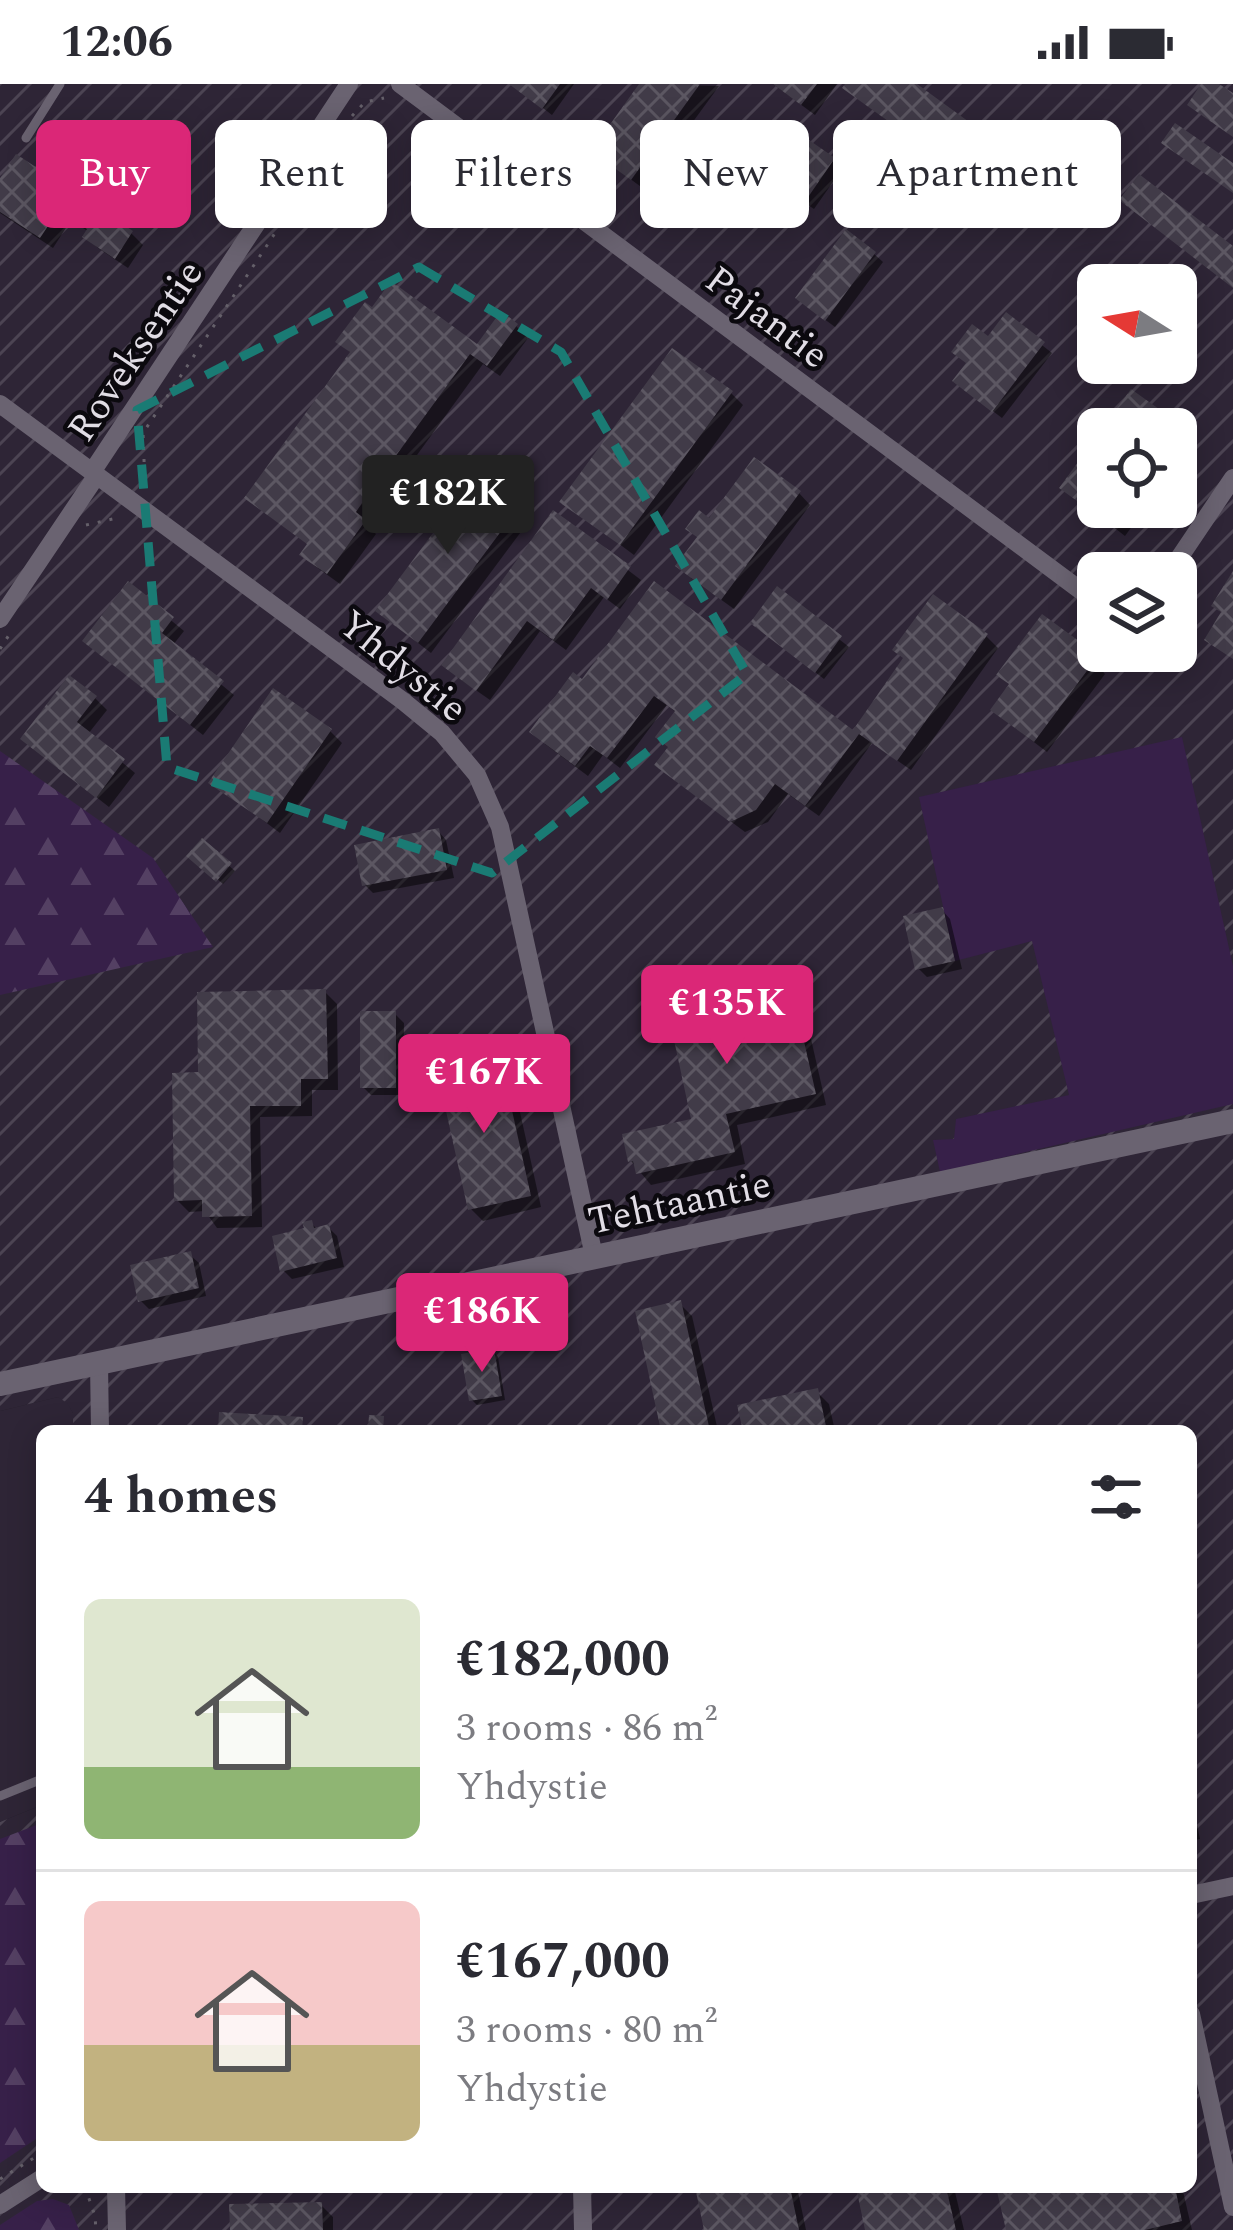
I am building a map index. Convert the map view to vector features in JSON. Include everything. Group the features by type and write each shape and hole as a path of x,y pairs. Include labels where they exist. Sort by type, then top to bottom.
{"street":[{"name":"Roveksentie","path":"6,625 94,474 349,84"},
{"name":"Pajantie","path":"395,90 1077,588"},
{"name":"Yhdystie","path":"0,404 403,701 442,733 477,775 500,827 518,898 594,1256"},
{"path":"1183,552 1233,478"},
{"name":"Tehtaantie","path":"0,1384 1233,1121"},
{"path":"98,1363 100,1425"},
{"path":"1197,1894 1233,1886"},
{"path":"1197,2042 1233,2207"},
{"path":"0,2205 36,2182"},
{"path":"116,2193 117,2230"},
{"path":"582,2193 583,2230"}],"lane":[{"path":"26,138 60,84"},
{"path":"0,1796 36,1782"}],"path":[{"path":"352,116 365,102 395,90"},
{"path":"82,526 126,516 145,491 143,433 278,228"},
{"path":"0,649 6,625"},
{"path":"0,2180 36,2157"},
{"path":"87,2193 96,2230"}],"highlighted area":[{"path":"419,267 561,352 747,674 492,873 167,767 137,410"}],"shaded area":[{"path":"0,84 1233,84 1233,2230 0,2230 0,1822 36,1807 36,2193 1197,2193 1197,1425 73,1425 67,1403 58,1397 0,1411"},
{"path":"58,1397 73,1413 73,1425 36,1425 36,1807 0,1822 0,1411"}],"green space":[{"path":"1182,737 1233,966 1233,1104 940,1172 933,1140 954,1139 956,1119 1069,1095 1032,941 955,961 919,797"},
{"path":"0,751 153,858 213,947 0,995"},
{"path":"36,1825 36,2139 0,2163 0,1839"},
{"path":"53,2199 69,2205 79,2230 0,2230 0,2225 37,2201"}],"building":[{"path":"509,84 560,84 542,109"},
{"path":"639,84 700,84 674,120 640,120 640,167 631,180 616,169 613,120"},
{"path":"773,84 817,84 801,105"},
{"path":"845,84 917,84 966,120 886,120 842,88"},
{"path":"1201,84 1219,84 1233,93 1233,137 1187,105"},
{"path":"1175,123 1233,163 1233,193 1161,143"},
{"path":"809,140 833,161 809,196"},
{"path":"16,154 36,167 36,228 47,228 40,238 0,212 0,178"},
{"path":"1139,174 1233,246 1233,288 1121,202"},
{"path":"87,229 133,231 115,259 82,237"},
{"path":"846,229 876,252 825,321 795,298"},
{"path":"391,281 477,344 501,311 518,324 487,366 470,354 384,472 398,482 375,513 362,503 356,512 366,520 327,574 299,555 307,544 244,498 350,352 335,342 365,302 372,307"},
{"path":"1006,312 1045,342 992,412 952,381 966,363 951,352 972,324 988,336"},
{"path":"672,348 733,391 620,545 559,502"},
{"path":"1131,389 1158,408 1117,408"},
{"path":"754,457 801,491 721,600 675,566 697,537 685,529 699,510 709,518"},
{"path":"1077,464 1077,501 1059,488"},
{"path":"479,471 522,503 418,643 375,611"},
{"path":"553,510 631,566 607,600 591,588 553,640 527,621 476,691 441,665"},
{"path":"1233,571 1233,659 1204,640 1221,612 1211,606"},
{"path":"128,581 174,617 162,633 224,681 190,725 82,641"},
{"path":"654,581 853,730 903,658 892,650 933,594 988,634 897,761 859,734 805,806 775,784 756,810 730,822 654,765 668,747 655,737 675,711 654,696 607,758 590,746 575,766 529,732 573,672 582,679"},
{"path":"777,586 842,636 815,673 750,623"},
{"path":"1042,614 1077,640 1077,672 1086,672 1034,742 990,710 1009,684 996,675"},
{"path":"69,675 97,696 77,722 125,759 96,798 20,739"},
{"path":"273,688 332,729 267,823 208,783"},
{"path":"439,828 447,870 362,886 354,845"},
{"path":"202,838 232,863 216,882 186,856"},
{"path":"943,907 955,961 915,970 903,916"},
{"path":"788,971 816,1094 726,1114 735,1152 636,1174 622,1134 691,1119 665,998"},
{"path":"326,989 328,1079 301,1079 301,1106 250,1106 252,1216 202,1217 202,1200 174,1201 172,1073 198,1072 197,992"},
{"path":"360,1011 396,1011 396,1088 360,1088"},
{"path":"501,1061 531,1196 468,1210 438,1075"},
{"path":"312,1220 314,1228 329,1224 337,1258 280,1272 272,1236 304,1228 302,1222"},
{"path":"191,1251 199,1288 138,1302 130,1265"},
{"path":"681,1300 709,1425 660,1425 635,1311"},
{"path":"494,1348 502,1396 469,1401 461,1354"},
{"path":"818,1388 826,1425 742,1425 737,1405"},
{"path":"219,1412 303,1417 302,1425 218,1425"},
{"path":"369,1415 384,1416 383,1425 368,1425"},
{"path":"696,2193 791,2193 799,2230 704,2230"},
{"path":"857,2193 947,2193 956,2230 865,2230"},
{"path":"997,2193 1176,2193 1182,2221 1145,2230 1006,2230"},
{"path":"322,2202 323,2230 230,2230 229,2204"}]}
